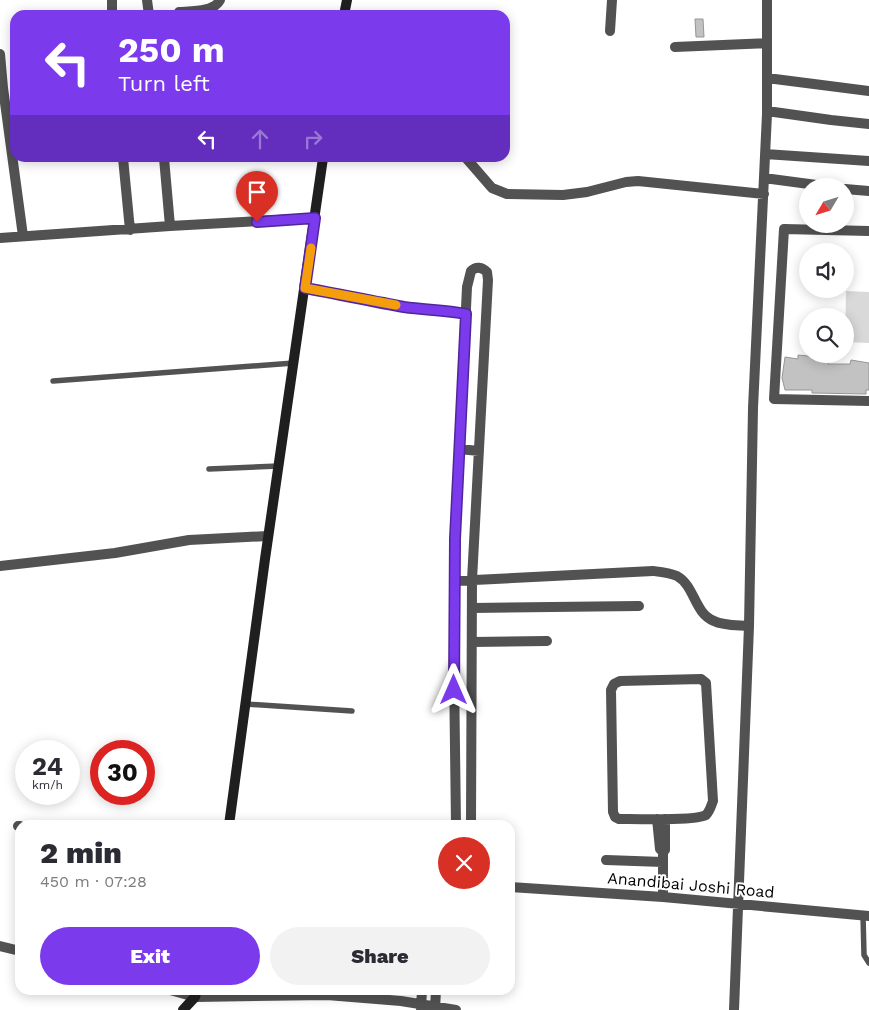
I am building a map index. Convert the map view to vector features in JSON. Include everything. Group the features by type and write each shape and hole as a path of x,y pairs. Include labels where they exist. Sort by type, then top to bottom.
{"street":[{"path":"194,10 210,8 220,0"},
{"path":"610,31 612,0"},
{"path":"734,1010 749,626 753,408 767,111 767,0"},
{"path":"675,47 767,44"},
{"path":"0,54 10,143"},
{"path":"767,78 869,91"},
{"path":"767,111 869,124"},
{"path":"765,154 869,161"},
{"path":"13,162 23,236"},
{"path":"123,162 130,230"},
{"path":"164,162 170,226"},
{"path":"229,820 322,162"},
{"path":"469,162 492,188 506,194 563,195 638,181 764,194"},
{"path":"764,178 799,183"},
{"path":"854,190 869,191"},
{"path":"0,238 315,218"},
{"path":"869,231 784,228 774,399 869,402"},
{"path":"456,820 455,539 468,278 474,268 483,269 487,272 488,280 472,580 470,820"},
{"path":"459,449 479,451"},
{"path":"0,566 115,553 189,540 268,536"},
{"path":"454,581 664,572 677,576 687,586 701,611 708,618 716,622 749,626"},
{"path":"472,608 639,606"},
{"path":"472,642 547,641"},
{"path":"701,679 706,682 713,801 710,811 704,816 661,819 619,819 613,812 611,690 614,684 620,681 701,679"},
{"path":"661,819 663,897"},
{"path":"606,860 663,853"},
{"name":"Anandibai Joshi Road","path":"515,887 663,897 866,915"},
{"path":"0,946 15,950"},
{"path":"183,1010 194,995"},
{"path":"327,995 456,1010"},
{"path":"435,1008 436,995"}],"lane":[{"path":"305,288 406,307 466,314"},
{"path":"53,381 294,363"},
{"path":"209,469 279,466"},
{"path":"246,704 352,711"},
{"path":"866,915 864,955 869,963"}],"shaded area":[{"path":"854,291 869,292 869,343 854,342 854,308 846,308 846,298 854,298"}],"building":[{"path":"695,19 703,19 704,37 696,37"},
{"path":"798,355 799,363 850,364 854,363 854,360 869,363 869,390 866,390 866,394 812,393 812,390 785,390 782,378 785,357 798,359"}],"slow traffic":[{"path":"311,248 305,288 396,305"}],"route":[{"path":"257,222 315,218 305,288 406,307 466,314 455,539 454,690"}]}
